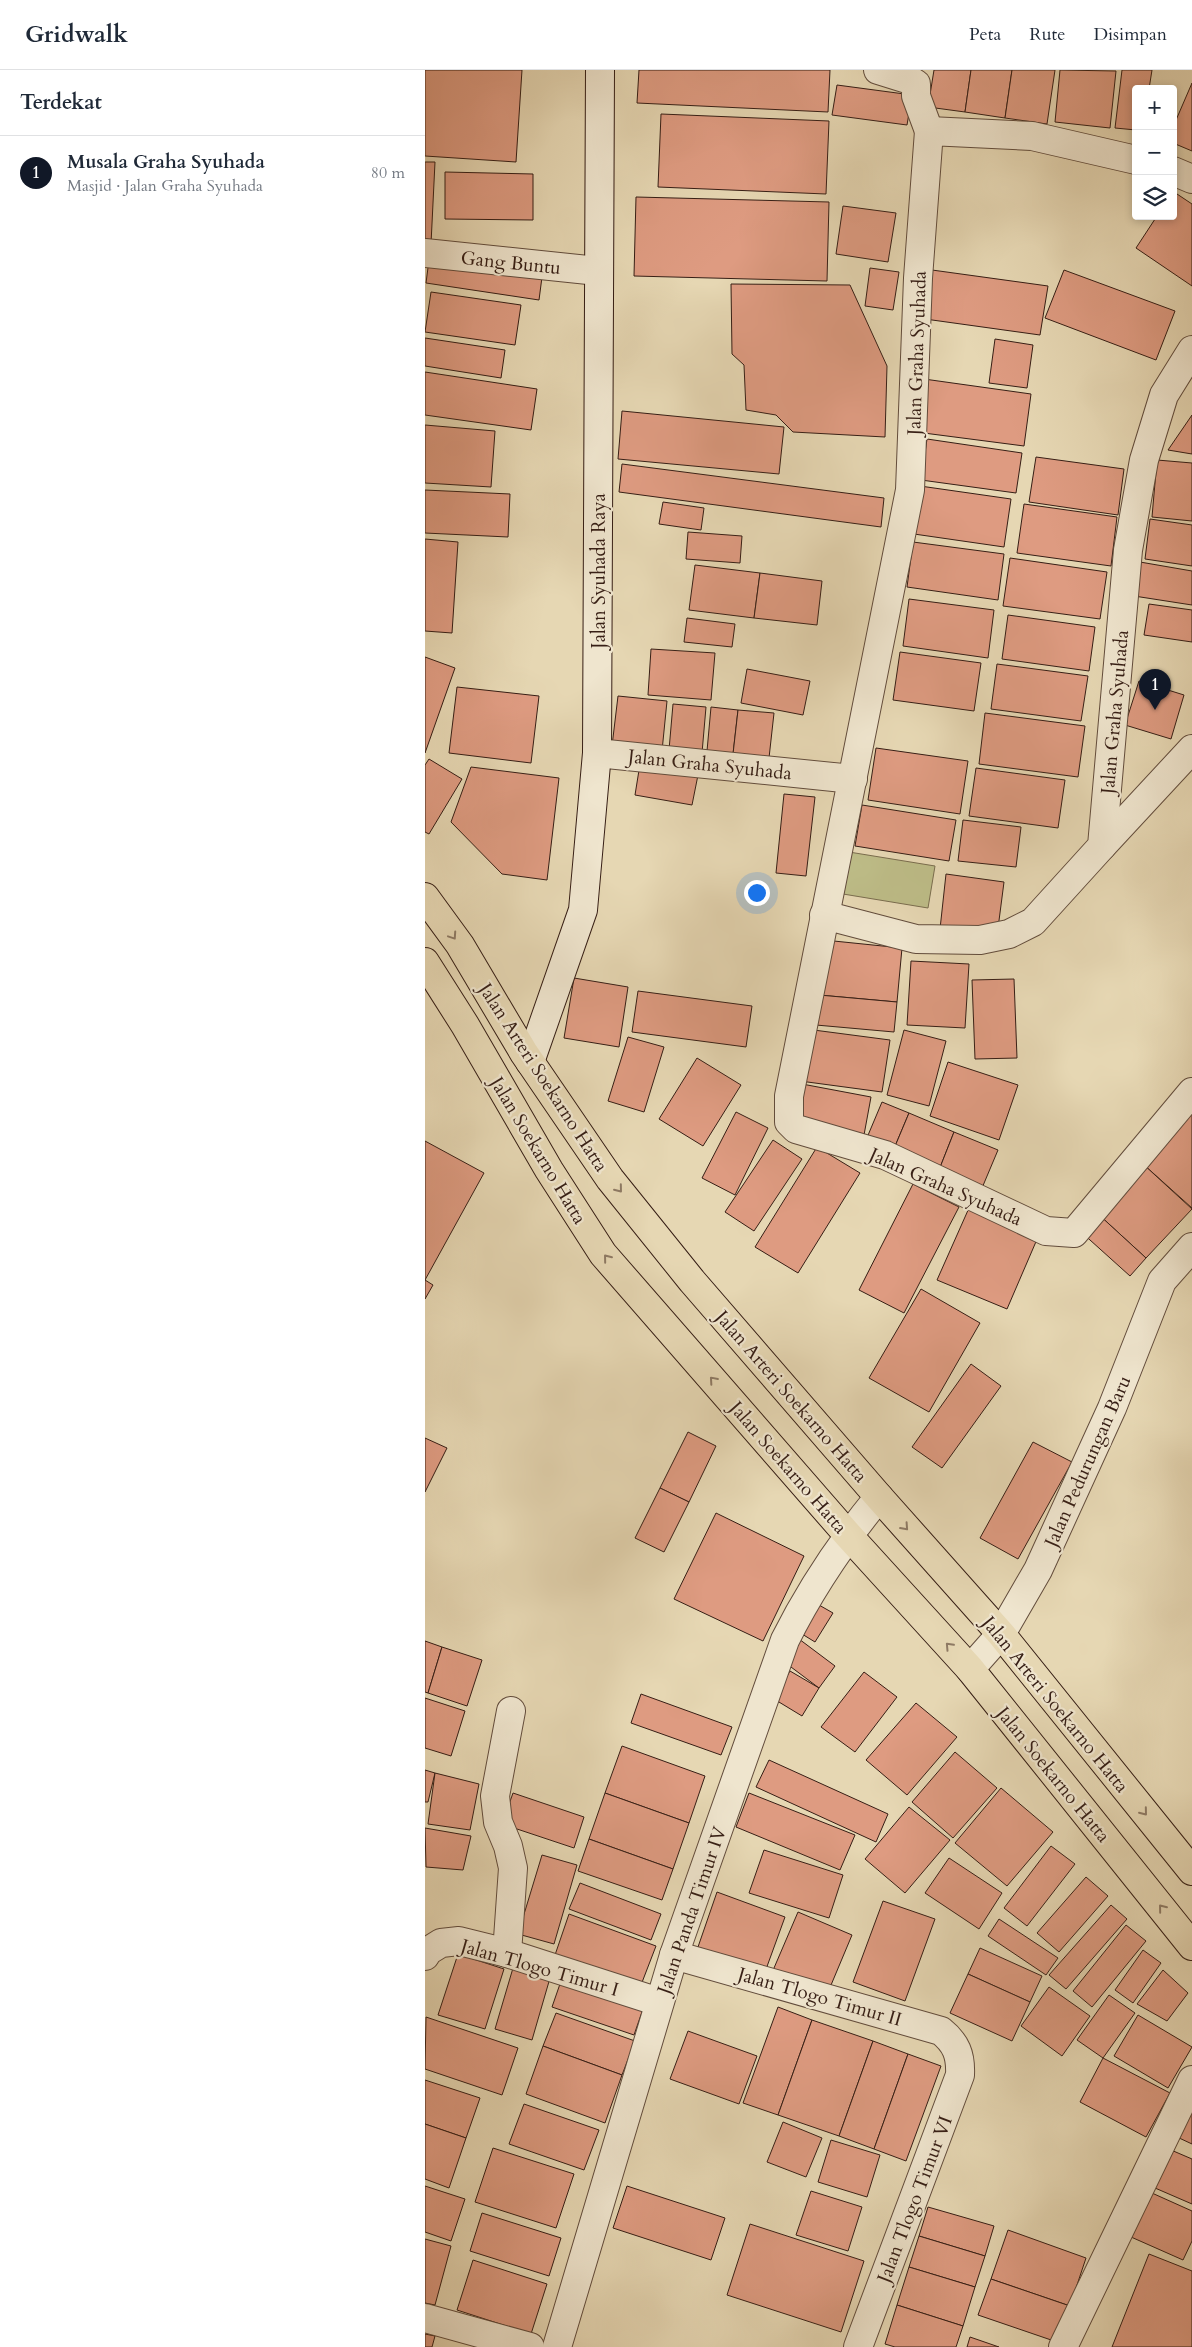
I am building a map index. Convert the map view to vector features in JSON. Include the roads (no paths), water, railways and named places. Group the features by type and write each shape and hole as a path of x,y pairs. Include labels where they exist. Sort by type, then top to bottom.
{"main road":[{"name":"Jalan Arteri Soekarno Hatta","path":"425,897 460,945 530,1062 611,1179 657,1237 879,1497 1001,1634 1192,1871"},
{"name":"Jalan Soekarno Hatta","path":"425,962 465,1025 549,1170 603,1254 848,1535 970,1669 1192,1946"}],"street":[{"name":"Jalan Syuhada Raya","path":"530,1062 583,910 597,752 600,70"},
{"path":"878,70 910,80 916,84 916,96 929,131 1032,136 1132,159"},
{"name":"Jalan Graha Syuhada","path":"929,131 918,278 910,490 789,1096 789,1122 796,1130 885,1155 1046,1230 1074,1233 1192,1092"},
{"path":"1177,173 1192,179"},
{"name":"Gang Buntu","path":"425,253 598,271"},
{"name":"Jalan Graha Syuhada","path":"1102,846 1128,550 1144,460 1164,395 1192,350"},
{"name":"Jalan Graha Syuhada","path":"824,915 916,939 981,940 1009,934 1033,922 1192,749"},
{"name":"Jalan Graha Syuhada","path":"597,752 853,779"},
{"name":"Jalan Pedurungan Baru","path":"970,1669 1001,1634 1038,1570 1112,1408 1162,1281 1192,1247"},
{"name":"Jalan Panda Timur IV","path":"557,2347 674,1954 785,1640 805,1600 848,1535 879,1497"},
{"path":"507,1953 513,1868 508,1846 498,1822 495,1796 511,1711"},
{"name":"Jalan Tlogo Timur I","path":"425,1956 427,1951 441,1943 459,1942 507,1953 659,2002"},
{"name":"Jalan Tlogo Timur II","path":"674,1954 941,2031 951,2039 957,2050"},
{"name":"Jalan Tlogo Timur VI","path":"858,2347 960,2075 961,2060 957,2050"},
{"path":"1063,2347 1192,2080"},
{"path":"425,2318 530,2347"}],"place":[{"name":"Musala Graha Syuhada","path":"1155,710"}]}
